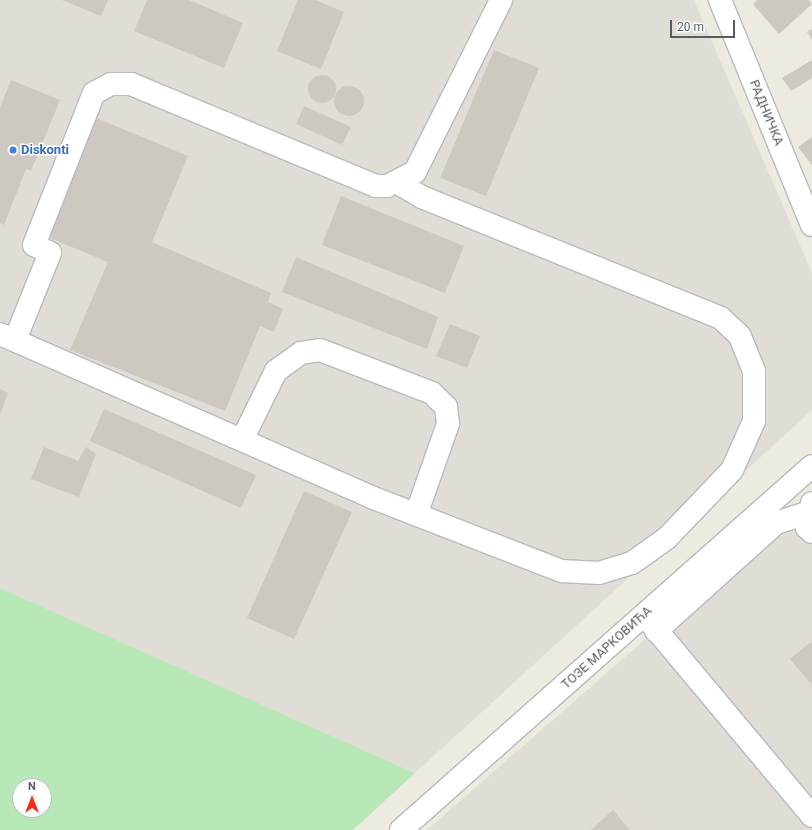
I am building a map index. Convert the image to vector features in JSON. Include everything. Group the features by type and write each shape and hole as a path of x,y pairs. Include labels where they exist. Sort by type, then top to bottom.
{"street":[{"path":"398,184 422,197 721,318 740,336 754,371 754,421 732,470 667,538 632,563 599,573 562,571 416,515 8,337 50,253 34,245 94,93 111,84 131,84 376,186 398,184 415,172 501,0"},
{"name":"РАДНИЧКА","path":"720,0 812,225"},
{"path":"242,440 276,370 301,353 320,350 432,393 446,407 448,424 416,515"},
{"name":"ТОЗЕ МАРКОВИЋА","path":"401,830 650,623 812,466"},
{"path":"810,516 776,523 650,623 812,816"}],"shaded area":[{"path":"0,0 694,0 812,273 812,410 415,773 0,588"},
{"path":"812,505 812,830 427,830 642,642"}],"green space":[{"path":"0,588 415,773 353,830 0,830"}],"building":[{"path":"62,0 108,0 101,16"},
{"path":"147,0 189,0 243,23 224,68 134,31"},
{"path":"298,0 315,0 344,12 321,69 277,51"},
{"path":"757,0 809,0 812,4 779,34 753,4"},
{"path":"812,29 812,40 807,32"},
{"path":"494,50 539,68 486,196 440,178"},
{"path":"812,60 812,78 791,91 782,78"},
{"path":"322,75 332,79 336,89 332,99 322,103 312,99 308,89 312,79"},
{"path":"11,80 60,100 31,171 26,169 4,225 0,223 0,108"},
{"path":"349,86 360,90 364,101 360,112 349,116 338,112 334,101 338,90"},
{"path":"304,106 351,127 342,145 296,124"},
{"path":"94,117 188,156 152,242 271,293 268,302 283,309 274,332 260,326 225,411 70,350 108,262 45,236"},
{"path":"812,137 812,165 798,147"},
{"path":"341,196 464,246 445,293 322,245"},
{"path":"296,257 438,317 427,349 282,292"},
{"path":"450,324 480,336 467,368 436,356"},
{"path":"0,389 8,393 0,415"},
{"path":"104,409 256,475 241,508 90,441"},
{"path":"44,447 78,461 86,447 96,454 79,497 31,479"},
{"path":"304,491 352,512 294,639 247,618"},
{"path":"812,641 812,685 790,659"},
{"path":"613,810 630,830 591,830"}],"place":[{"name":"Diskonti","path":"13,150"}]}
